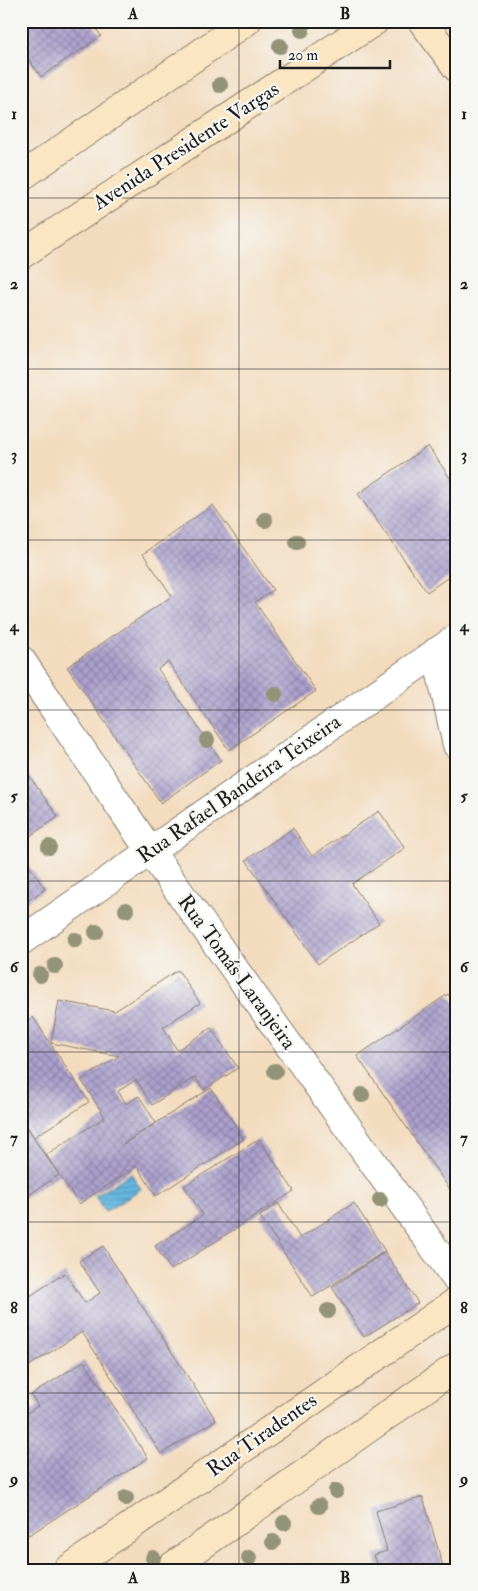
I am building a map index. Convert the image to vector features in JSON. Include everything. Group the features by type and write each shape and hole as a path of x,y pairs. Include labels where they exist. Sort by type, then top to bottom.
{"main road":[{"path":"21,177 247,21"},
{"name":"Avenida Presidente Vargas","path":"21,255 375,21"},
{"path":"422,21 457,68"},
{"name":"Rua Tiradentes","path":"67,1570 457,1301"},
{"path":"166,1570 457,1366"}],"street":[{"path":"447,645 457,745"},
{"name":"Rua Rafael Bandeira Teixeira","path":"21,941 447,645"},
{"name":"Rua Tomás Laranjeira","path":"21,660 150,851 457,1280"}],"water":[{"path":"131,1173 141,1189 105,1212 95,1196"}],"building":[{"path":"21,21 91,21 101,36 41,77 21,49"},
{"path":"428,446 457,488 457,571 427,592 358,494"},
{"path":"213,505 273,590 255,602 316,691 229,750 168,662 158,669 221,760 161,803 67,667 172,596 143,554"},
{"path":"21,764 58,817 21,842"},
{"path":"379,811 405,848 352,884 379,923 318,964 246,860 293,828 312,856"},
{"path":"21,854 45,889 21,905"},
{"path":"178,970 200,1003 163,1027 177,1050 211,1028 238,1068 204,1090 195,1077 152,1105 136,1080 118,1091 126,1104 139,1096 156,1123 211,1088 244,1139 156,1196 137,1166 79,1204 46,1155 105,1117 81,1080 119,1056 51,1043 59,1001 115,1011"},
{"path":"448,994 457,1006 457,1055 453,1057 457,1062 457,1187 451,1191 357,1056"},
{"path":"33,1017 89,1102 34,1137 21,1117 21,1025"},
{"path":"21,1120 59,1175 21,1200"},
{"path":"259,1139 294,1191 171,1270 155,1246 203,1215 184,1186"},
{"path":"278,1203 300,1238 354,1203 385,1251 313,1297 260,1216"},
{"path":"103,1246 216,1420 161,1454 82,1332 21,1371 21,1302 65,1273 85,1303 100,1293 79,1261"},
{"path":"385,1252 418,1303 364,1337 332,1287"},
{"path":"84,1361 148,1458 29,1535 21,1522 21,1417 38,1406 31,1395"},
{"path":"423,1497 444,1570 379,1570 374,1555 387,1551 376,1511"}]}
